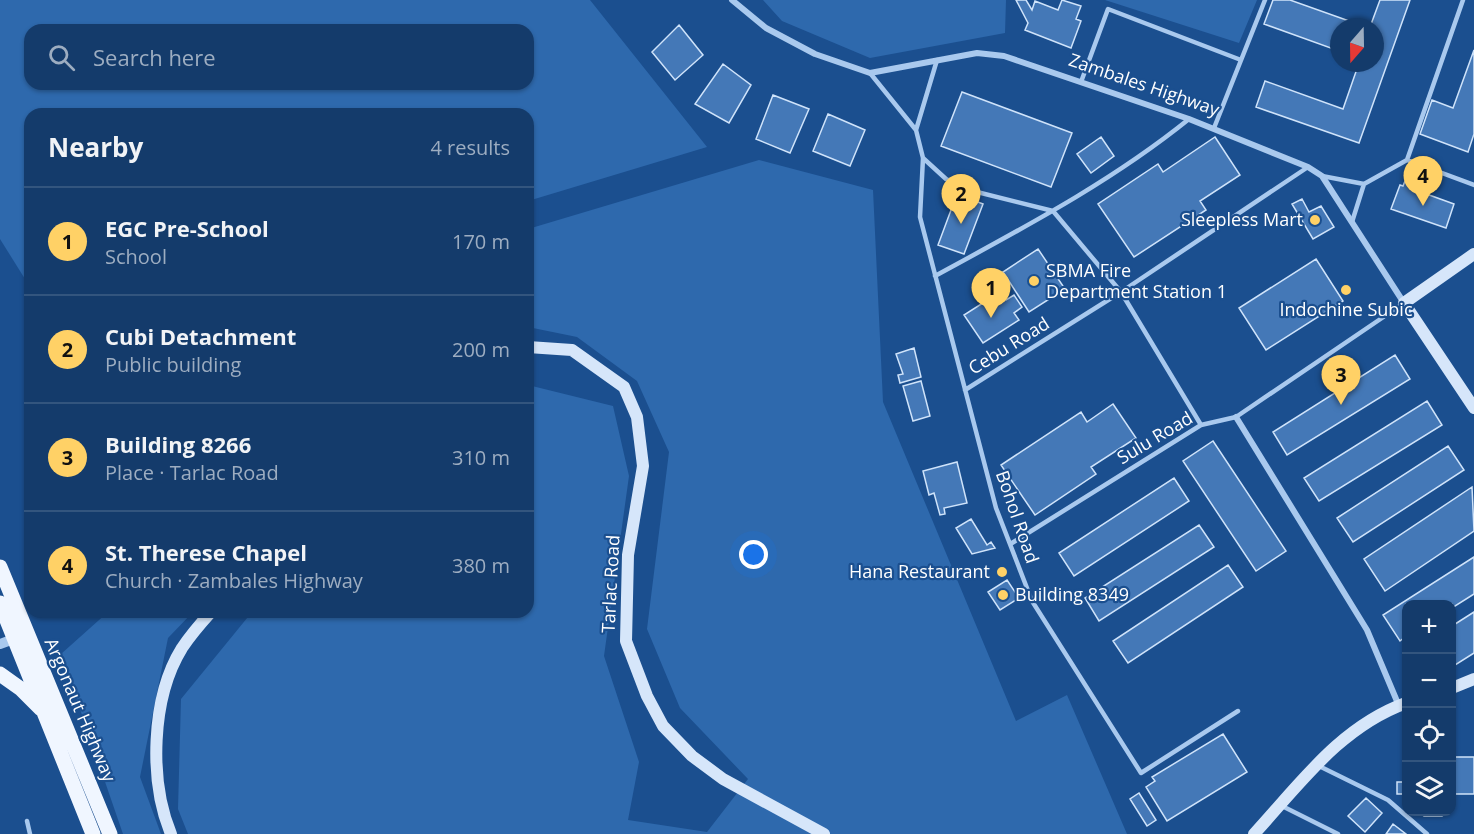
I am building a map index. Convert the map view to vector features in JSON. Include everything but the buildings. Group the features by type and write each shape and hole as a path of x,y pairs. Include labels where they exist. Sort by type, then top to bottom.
{"main road":[{"path":"1474,254 1404,303 1474,408"},
{"name":"Tarlac Road","path":"534,347 572,350 624,387 637,417 643,466 628,555 626,641 647,696 663,726 692,756 723,779 824,834"},
{"name":"Argonaut Highway","path":"0,567 9,621"},
{"name":"Argonaut Highway","path":"0,603 9,621 21,637 110,834"},
{"path":"171,834 166,821 156,760 157,730 166,687 181,649 206,618"},
{"name":"Argonaut Highway","path":"21,637 46,715 93,834"},
{"path":"0,675 21,689 46,715"},
{"path":"1456,686 1474,679"},
{"path":"1254,834 1314,764 1363,725 1402,705"}],"street":[{"path":"732,0 765,28 815,54 870,73"},
{"name":"Zambales Highway","path":"870,73 977,52 1004,56 1214,128 1308,167 1322,176 1404,303"},
{"path":"1236,417 1366,630 1402,702"},
{"path":"0,644 21,637"}],"lane":[{"path":"1214,128 1265,0"},
{"path":"1322,176 1364,184 1407,160 1463,0"},
{"path":"1081,82 1108,9 1241,60"},
{"path":"916,130 937,60"},
{"name":"Bohol Road","path":"870,73 916,130 923,158 920,217 996,508 1012,543 1032,601 1141,773 1238,711"},
{"path":"935,276 1053,211 1150,151 1189,119"},
{"path":"923,158 946,179 965,189 1053,211 1121,292 1201,425"},
{"path":"1407,160 1474,185"},
{"name":"Cebu Road","path":"965,390 1121,292 1308,167"},
{"path":"1352,222 1364,184"},
{"name":"Sulu Road","path":"1012,543 1201,425 1236,417 1404,303"},
{"path":"1314,764 1388,800 1427,834"},
{"path":"1280,805 1338,834"},
{"path":"27,821 30,834"}],"shaded area":[{"path":"0,0 590,0 707,147 534,199 534,108 24,108 24,277 0,239"},
{"path":"763,0 1006,0 1005,33 870,58 782,21"},
{"path":"1105,0 1257,0 1239,43"},
{"path":"759,160 873,190 883,402 1016,721 1067,695 1127,834 188,834 178,809 181,699 247,618 534,618 534,386 613,406 629,476 604,656 639,762 628,820 707,832 748,779 680,708 647,629 669,452 637,381 577,337 534,328 534,227"},
{"path":"101,618 187,618 168,638 140,777 161,834 123,834 61,654"}],"place":[{"name":"St. Therese Chapel","path":"1423,206"},
{"name":"Sleepless Mart","path":"1315,220"},
{"name":"Cubi Detachment","path":"961,224"},
{"name":"SBMA Fire Department Station 1","path":"1034,281"},
{"name":"Indochine Subic","path":"1346,290"},
{"name":"EGC Pre-School","path":"991,318"},
{"name":"Building 8266","path":"1341,405"},
{"name":"Hana Restaurant","path":"1002,572"},
{"name":"Building 8349","path":"1003,595"}]}
